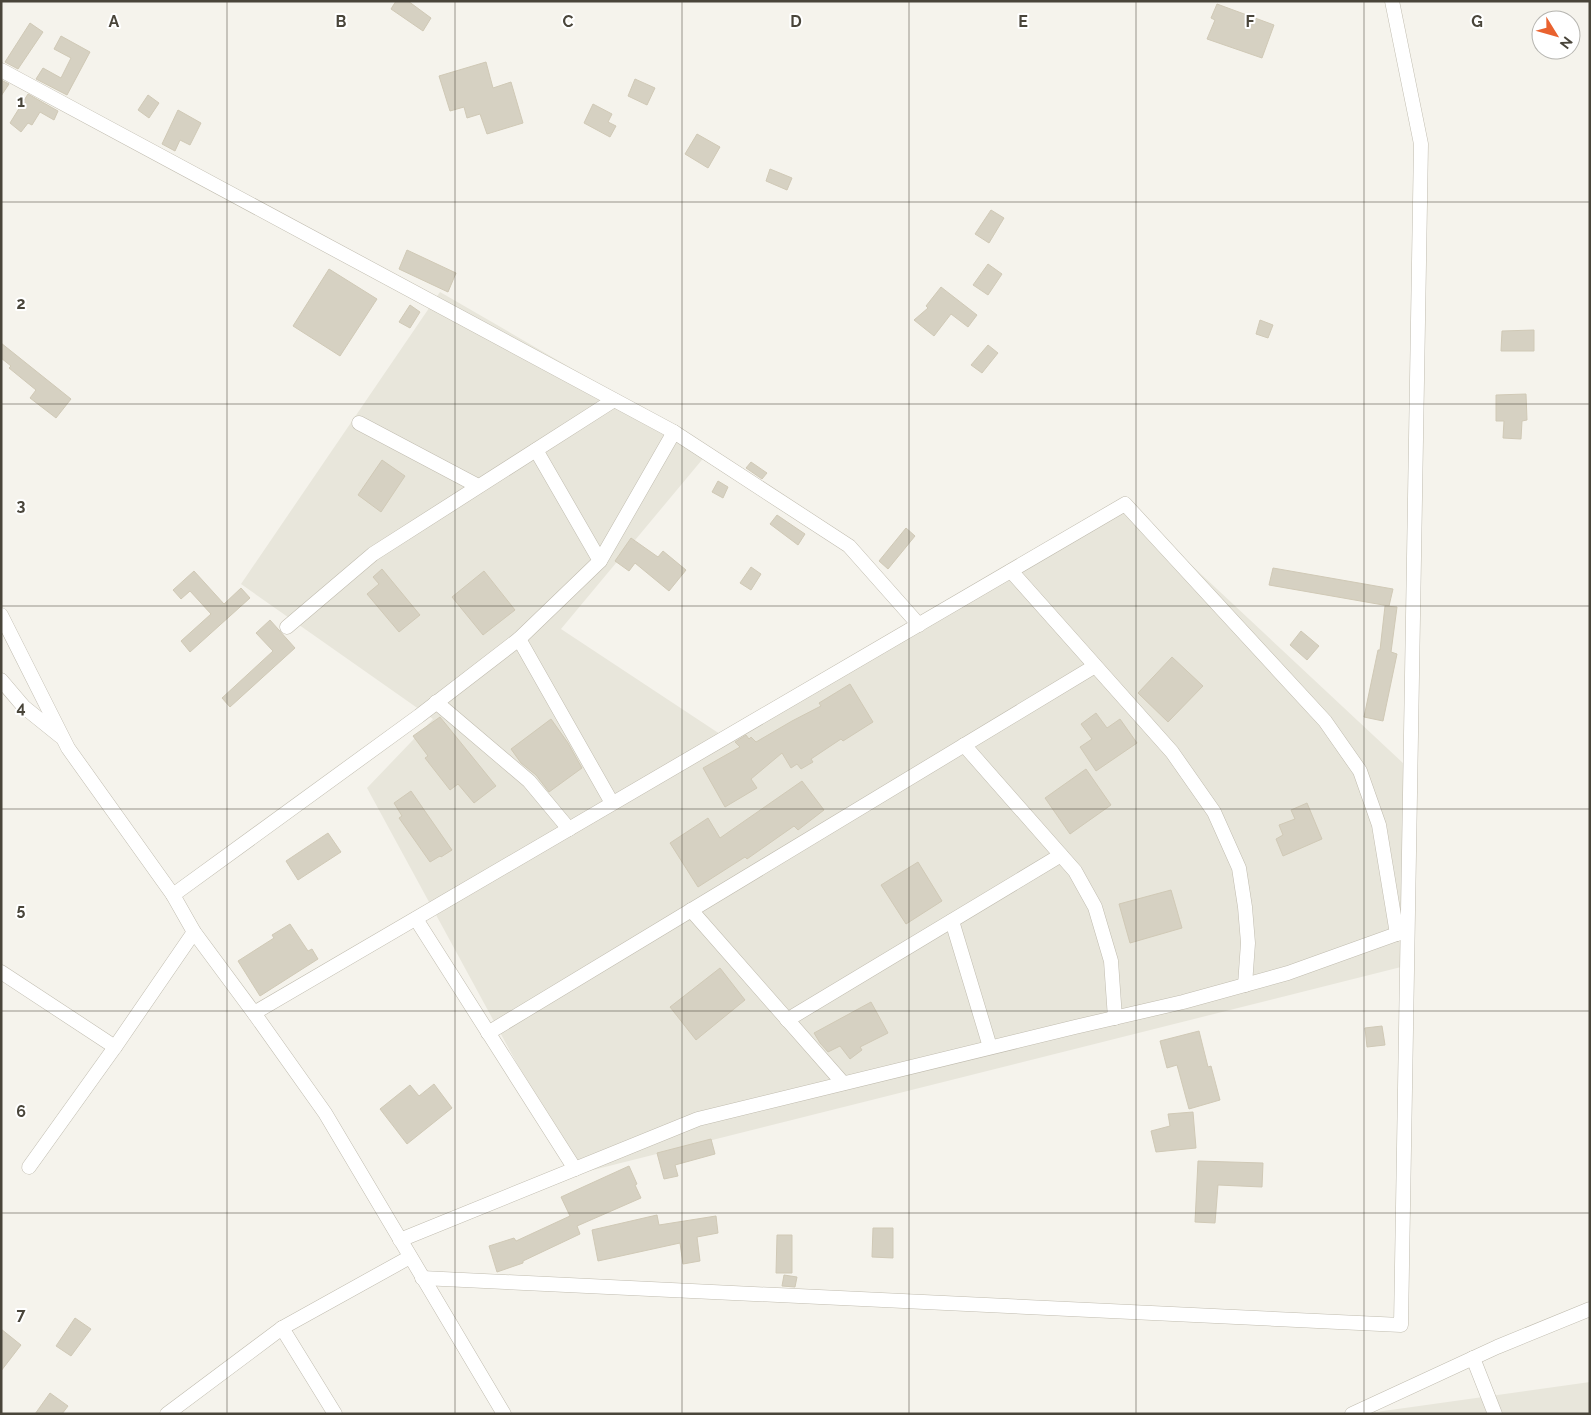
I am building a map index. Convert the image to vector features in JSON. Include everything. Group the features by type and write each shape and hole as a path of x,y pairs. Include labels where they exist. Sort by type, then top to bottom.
{"street":[{"path":"422,1278 1401,1325 1402,933 1421,144 1392,1"},
{"path":"1,70 674,432 849,546 919,625"},
{"path":"287,627 373,554 614,400"},
{"path":"359,423 478,486"},
{"path":"172,895 519,639 600,561 674,432"},
{"path":"536,450 600,561"},
{"path":"254,1013 1125,504 1325,721 1360,771 1379,825 1402,933"},
{"path":"1011,571 1172,752 1214,812 1239,868 1248,943 1245,985"},
{"path":"1,615 68,748 172,895 194,932 325,1113 504,1414"},
{"path":"519,639 612,803"},
{"path":"488,1033 1095,666"},
{"path":"1,680 24,707 64,739"},
{"path":"436,702 529,781 569,829"},
{"path":"964,745 1075,871 1095,906 1111,961 1115,1018"},
{"path":"787,1020 1061,855"},
{"path":"691,910 843,1083"},
{"path":"416,919 574,1169"},
{"path":"952,921 990,1048"},
{"path":"29,1167 194,932"},
{"path":"400,1240 698,1119 1183,1002 1288,973 1402,933"},
{"path":"1,972 115,1047"},
{"path":"173,1412 282,1328 410,1257"},
{"path":"1352,1414 1473,1358 1590,1308"},
{"path":"282,1328 336,1414"},
{"path":"1473,1358 1495,1414"}],"shaded area":[{"path":"440,292 711,449 561,629 726,738 1126,504 1404,764 1405,966 577,1174 367,788 433,719 241,584"},
{"path":"1590,1382 1590,1414 1362,1414"}],"building":[{"path":"396,1 408,1 431,18 423,31 391,9"},
{"path":"1217,4 1274,25 1262,58 1207,39 1215,20 1211,18"},
{"path":"30,23 43,32 18,69 5,62"},
{"path":"61,36 90,52 67,95 36,79 43,68 61,78 71,58 54,49"},
{"path":"486,62 493,88 511,82 523,123 487,134 480,114 467,118 464,107 450,111 439,76"},
{"path":"635,79 655,88 647,105 628,96"},
{"path":"1,80 9,84 1,96"},
{"path":"28,94 58,111 54,120 40,112 32,125 28,123 21,132 10,123"},
{"path":"148,95 159,103 149,118 138,110"},
{"path":"593,104 612,114 608,122 616,126 610,137 584,123"},
{"path":"178,110 201,123 190,145 180,140 175,151 162,144"},
{"path":"697,134 720,147 708,168 685,154"},
{"path":"770,169 792,178 787,190 766,181"},
{"path":"991,210 1004,218 989,243 975,234"},
{"path":"407,250 456,273 448,292 399,269"},
{"path":"988,264 1002,274 988,295 973,285"},
{"path":"329,269 377,299 340,356 293,326"},
{"path":"941,287 977,315 968,327 951,314 934,336 914,320 928,308 926,306"},
{"path":"410,305 420,312 410,328 399,322"},
{"path":"1260,320 1273,325 1268,338 1256,334"},
{"path":"1534,330 1534,351 1501,351 1502,331"},
{"path":"1,343 71,399 56,418 30,398 36,390 9,368 11,366 1,358"},
{"path":"988,345 998,353 982,373 971,365"},
{"path":"1526,394 1527,420 1522,421 1521,439 1503,438 1504,421 1496,421 1496,395"},
{"path":"382,460 405,476 381,512 358,495"},
{"path":"751,462 767,473 762,479 746,468"},
{"path":"718,481 728,487 723,498 712,492"},
{"path":"777,515 805,534 798,545 770,524"},
{"path":"906,528 915,536 888,569 879,561"},
{"path":"631,538 658,557 663,551 686,570 669,591 635,563 629,571 615,561"},
{"path":"751,567 761,574 751,590 740,583"},
{"path":"1273,568 1393,589 1389,606 1269,585"},
{"path":"382,569 420,615 399,632 367,594 379,584 373,577"},
{"path":"194,571 224,604 241,588 250,598 190,652 181,641 211,614 190,591 181,599 173,590"},
{"path":"484,571 515,610 483,635 452,597"},
{"path":"1385,606 1397,607 1391,652 1397,654 1383,721 1364,717 1378,650 1380,650"},
{"path":"270,620 295,648 230,707 222,698 273,651 256,633"},
{"path":"1301,631 1319,646 1307,660 1290,645"},
{"path":"1172,657 1203,686 1168,722 1138,693"},
{"path":"850,684 873,722 843,741 841,739 811,759 813,762 801,769 797,764 791,768 782,753 751,779 757,788 725,807 703,768 740,747 735,742 746,735 749,739 751,737 756,742 821,706 819,703"},
{"path":"1096,713 1107,728 1120,719 1137,743 1096,771 1080,747 1092,739 1081,724"},
{"path":"440,717 496,786 474,803 458,784 450,790 425,758 428,756 413,736"},
{"path":"551,719 568,743 582,768 549,792 536,775 521,763 511,749"},
{"path":"1086,769 1111,805 1070,834 1045,798"},
{"path":"802,781 824,810 798,830 794,826 747,859 745,857 698,887 670,843 708,818 720,838"},
{"path":"411,791 452,850 430,862 399,818 402,816 394,803"},
{"path":"1307,803 1322,839 1283,856 1276,839 1283,835 1279,825 1295,819 1291,810"},
{"path":"328,833 341,852 298,880 286,861"},
{"path":"918,862 942,901 906,924 881,885"},
{"path":"1171,890 1182,928 1130,943 1119,904"},
{"path":"290,924 308,951 312,949 318,959 260,996 238,961 274,938 272,935"},
{"path":"720,968 745,1000 696,1040 670,1007"},
{"path":"871,1002 888,1033 860,1047 862,1050 850,1059 840,1046 828,1052 814,1033"},
{"path":"1382,1026 1385,1045 1367,1047 1365,1028"},
{"path":"1199,1031 1208,1067 1211,1066 1220,1100 1189,1109 1177,1065 1167,1068 1160,1041"},
{"path":"434,1084 452,1108 407,1144 380,1109 410,1085 419,1096"},
{"path":"1193,1112 1196,1148 1156,1152 1151,1131 1170,1126 1168,1114"},
{"path":"711,1139 715,1154 675,1165 678,1176 664,1179 657,1153"},
{"path":"1198,1161 1263,1163 1262,1187 1218,1185 1215,1223 1195,1222"},
{"path":"629,1166 641,1198 577,1226 580,1234 523,1261 523,1263 497,1272 489,1246 514,1238 516,1241 570,1216 561,1197"},
{"path":"657,1215 659,1225 716,1216 718,1233 697,1237 700,1261 683,1264 680,1243 598,1261 592,1230"},
{"path":"873,1228 893,1228 893,1258 872,1257"},
{"path":"777,1235 792,1235 792,1273 776,1273"},
{"path":"784,1275 797,1277 795,1287 782,1286"},
{"path":"75,1318 91,1329 71,1356 56,1346"},
{"path":"1,1329 21,1345 1,1371"},
{"path":"50,1393 68,1406 62,1414 35,1414"}]}
